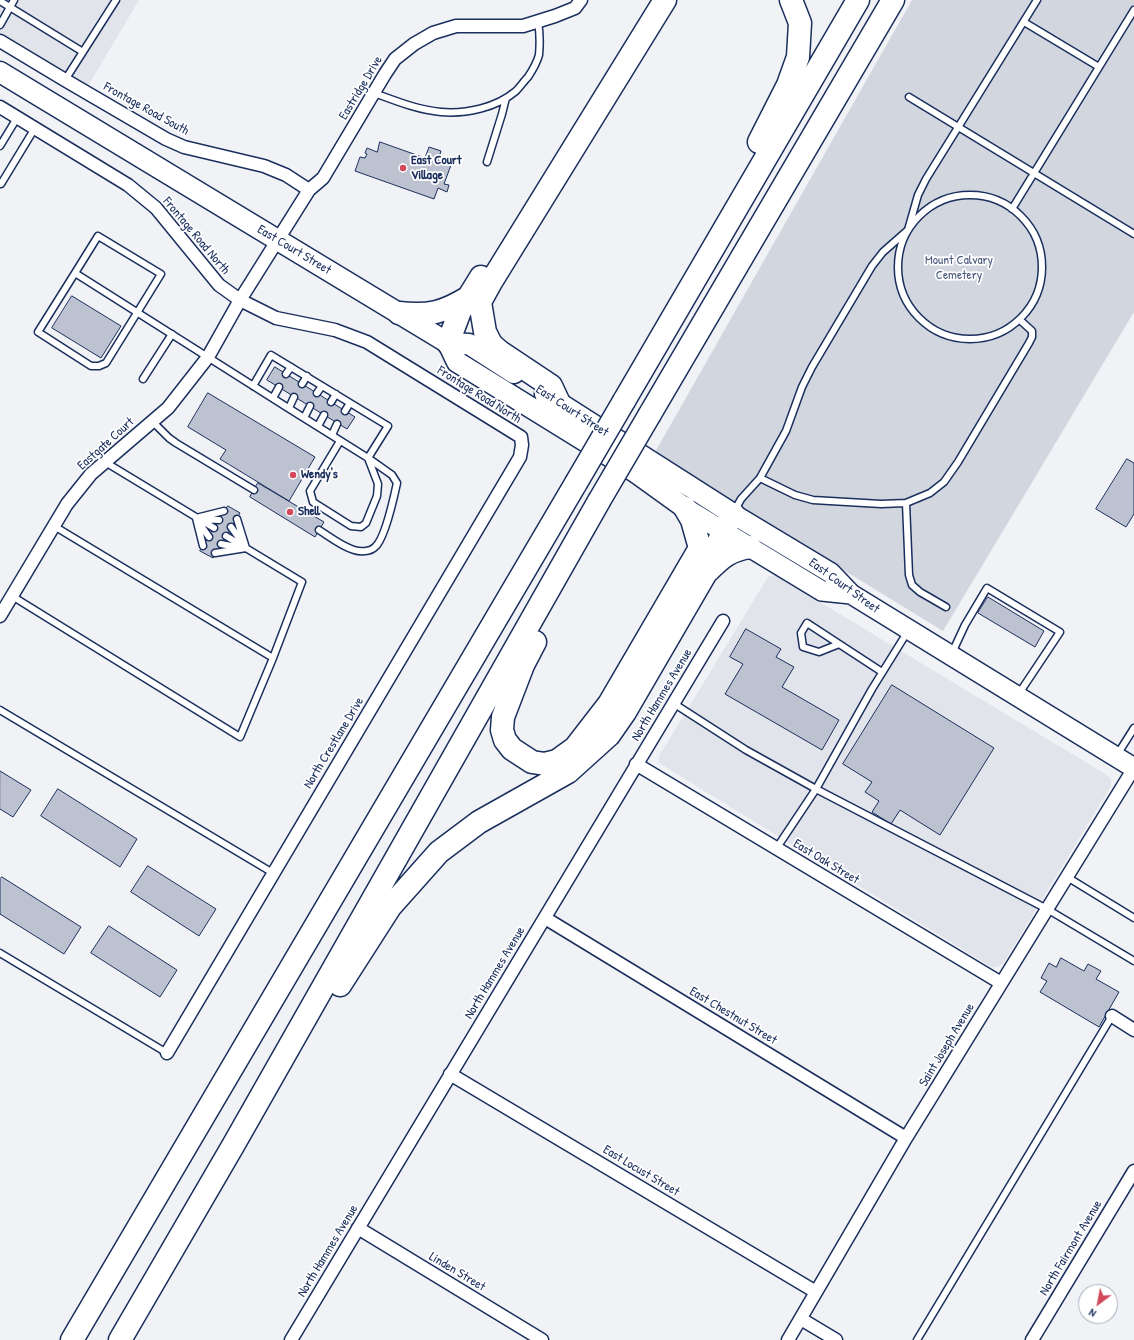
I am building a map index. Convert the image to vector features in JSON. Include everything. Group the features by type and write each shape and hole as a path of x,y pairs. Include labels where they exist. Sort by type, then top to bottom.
{"highway":[{"path":"399,313 420,315 437,313 458,304 475,300 648,0"},
{"path":"665,0 490,282 475,300 460,311 448,343 457,362 629,468 685,508 692,520 700,548"},
{"path":"654,348 788,85 798,57 800,23 791,0"},
{"path":"72,1340 858,0"},
{"path":"728,522 700,548 609,704 575,748 557,761 544,764 532,762 512,750 505,740 502,730 503,717 523,665 638,434 893,0"},
{"name":"East Court Street","path":"0,72 448,343 468,344 559,403 728,522"},
{"path":"475,300 485,332 491,344 500,352 551,386 559,403"},
{"path":"120,1340 604,502"},
{"path":"234,1144 390,907 439,852 479,822 568,772 609,736 625,712 707,571 728,522"},
{"path":"707,571 722,557 731,552 750,547"}],"main road":[{"path":"685,508 728,522 750,547 822,591 851,594"},
{"name":"East Court Street","path":"728,522 831,573 851,594 1134,768"}],"street":[{"name":"Eastridge Drive","path":"240,300 309,190 323,178 395,59 414,44 433,33 456,26 523,26 575,8 581,0"},
{"name":"Frontage Road South","path":"0,41 166,139 184,147 264,166 286,175 309,190"},
{"name":"Frontage Road North","path":"0,107 128,185 156,208 219,285 240,300 276,318 335,330 367,342 520,437 522,445"},
{"name":"Eastgate Court","path":"0,616 67,504 91,474 168,408 208,357 240,300"},
{"name":"North Crestlane Drive","path":"167,1053 520,457 522,445"},
{"name":"North Hammes Avenue","path":"291,1340 723,621"},
{"name":"East Oak Street","path":"636,764 1001,983"},
{"name":"Saint Joseph Avenue","path":"788,1340 906,1138 1134,768"},
{"name":"East Chestnut Street","path":"545,918 906,1138"},
{"path":"1112,1016 1134,1030"},
{"name":"East Locust Street","path":"450,1074 816,1292"},
{"name":"North Fairmont Avenue","path":"1032,1340 1134,1171"},
{"name":"Linden Street","path":"358,1228 542,1340"},
{"path":"801,1319 836,1340"}],"lane":[{"path":"0,25 14,0"},
{"path":"65,80 116,0"},
{"path":"728,522 740,499 760,478 786,431 802,387 812,367 872,266 883,252 908,230 924,211 946,199 970,195 995,199 1017,212 1033,230 1042,254 1042,279 1034,302 1020,320 1001,333 979,340 956,339 935,330 917,316 904,297 898,274 899,252 908,230 918,196 926,179 1037,0"},
{"path":"0,1 83,52"},
{"path":"1012,209 1134,10"},
{"path":"374,92 413,107 441,112 466,112 506,98 517,90 530,73 538,57 540,34 538,22"},
{"path":"1024,22 1099,67"},
{"path":"909,97 1134,234"},
{"path":"487,162 506,98"},
{"path":"0,146 17,118"},
{"path":"0,184 35,128"},
{"path":"98,236 161,274 106,363 99,366 92,366 38,332 75,273 98,236"},
{"path":"75,273 318,426 392,475 397,483 394,499 381,539 375,548 366,551 355,551 344,546 319,530"},
{"path":"760,478 795,494 813,500 881,504 906,503 930,493 944,482 958,462 1032,337 1032,331 1020,320"},
{"path":"143,380 172,334"},
{"path":"253,386 272,355 388,426 368,458"},
{"path":"286,374 291,367"},
{"path":"302,384 306,376"},
{"path":"317,393 322,386"},
{"path":"273,398 279,387"},
{"path":"331,402 336,394"},
{"path":"288,408 294,397"},
{"path":"345,411 350,403"},
{"path":"304,418 310,406"},
{"path":"318,426 324,415"},
{"path":"153,422 176,443 254,490"},
{"path":"332,435 338,424"},
{"path":"340,441 310,491 313,502 351,526 361,527 366,523 377,496 378,484 368,458"},
{"path":"105,462 214,528"},
{"path":"906,503 909,575 912,585 920,592 946,607"},
{"path":"196,518 224,511"},
{"path":"196,518 219,520"},
{"path":"196,518 208,537"},
{"path":"196,518 203,546"},
{"path":"237,519 246,548"},
{"path":"54,526 273,658"},
{"path":"232,527 246,548"},
{"path":"12,596 240,737 273,658 302,582 226,536"},
{"path":"221,544 246,548"},
{"path":"215,553 246,548"},
{"path":"951,655 965,625 987,588 1060,632 1017,696"},
{"path":"838,644 819,652 803,646 801,633 807,623 882,672"},
{"path":"776,849 816,789 872,689 909,630"},
{"path":"673,703 746,750 816,789 1047,909 1134,961"},
{"path":"0,710 274,873"},
{"path":"1116,757 1134,728"},
{"path":"1067,876 1134,918"},
{"path":"0,953 167,1053"},
{"path":"917,1340 1112,1016"}],"shaded area":[{"path":"0,0 139,0 88,86 0,33"},
{"path":"775,575 1107,775 1111,780 1111,786 1003,964 997,967 991,967 659,763 659,756 768,577"}],"green space":[{"name":"Mount Calvary Cemetery","path":"912,0 1134,0 1134,312 943,631 654,454"}],"building":[{"name":"East Court Village","path":"380,142 425,158 429,147 441,151 438,160 451,165 444,184 449,185 447,192 438,188 434,199 355,171 360,157 365,158 367,148 377,152"},
{"path":"72,296 121,326 101,358 52,328"},
{"path":"275,367 355,417 347,429 267,380"},
{"path":"208,393 315,457 289,501 220,459 226,450 188,427"},
{"path":"1127,459 1134,463 1134,514 1126,527 1096,509"},
{"name":"Shell","path":"258,483 324,522 315,537 250,497"},
{"path":"228,506 240,513 213,558 200,551"},
{"path":"988,597 1044,631 1035,647 978,613"},
{"path":"746,629 781,649 776,657 794,667 782,687 839,720 822,750 725,694 743,664 730,657"},
{"path":"892,685 994,748 940,835 900,810 891,824 872,812 879,801 865,792 872,782 843,764"},
{"path":"0,771 31,790 13,817 0,809"},
{"path":"58,789 137,839 120,867 41,816"},
{"path":"148,866 216,909 199,936 131,892"},
{"path":"2,877 81,927 64,954 0,914 0,879"},
{"path":"109,926 177,970 160,997 91,953"},
{"path":"1061,958 1084,971 1088,964 1101,971 1096,979 1119,992 1099,1027 1040,992 1047,981 1041,978 1049,963 1056,967"}],"place":[{"name":"East Court Village","path":"403,168"},
{"name":"Wendy's","path":"293,475"},
{"name":"Shell","path":"290,512"}]}
